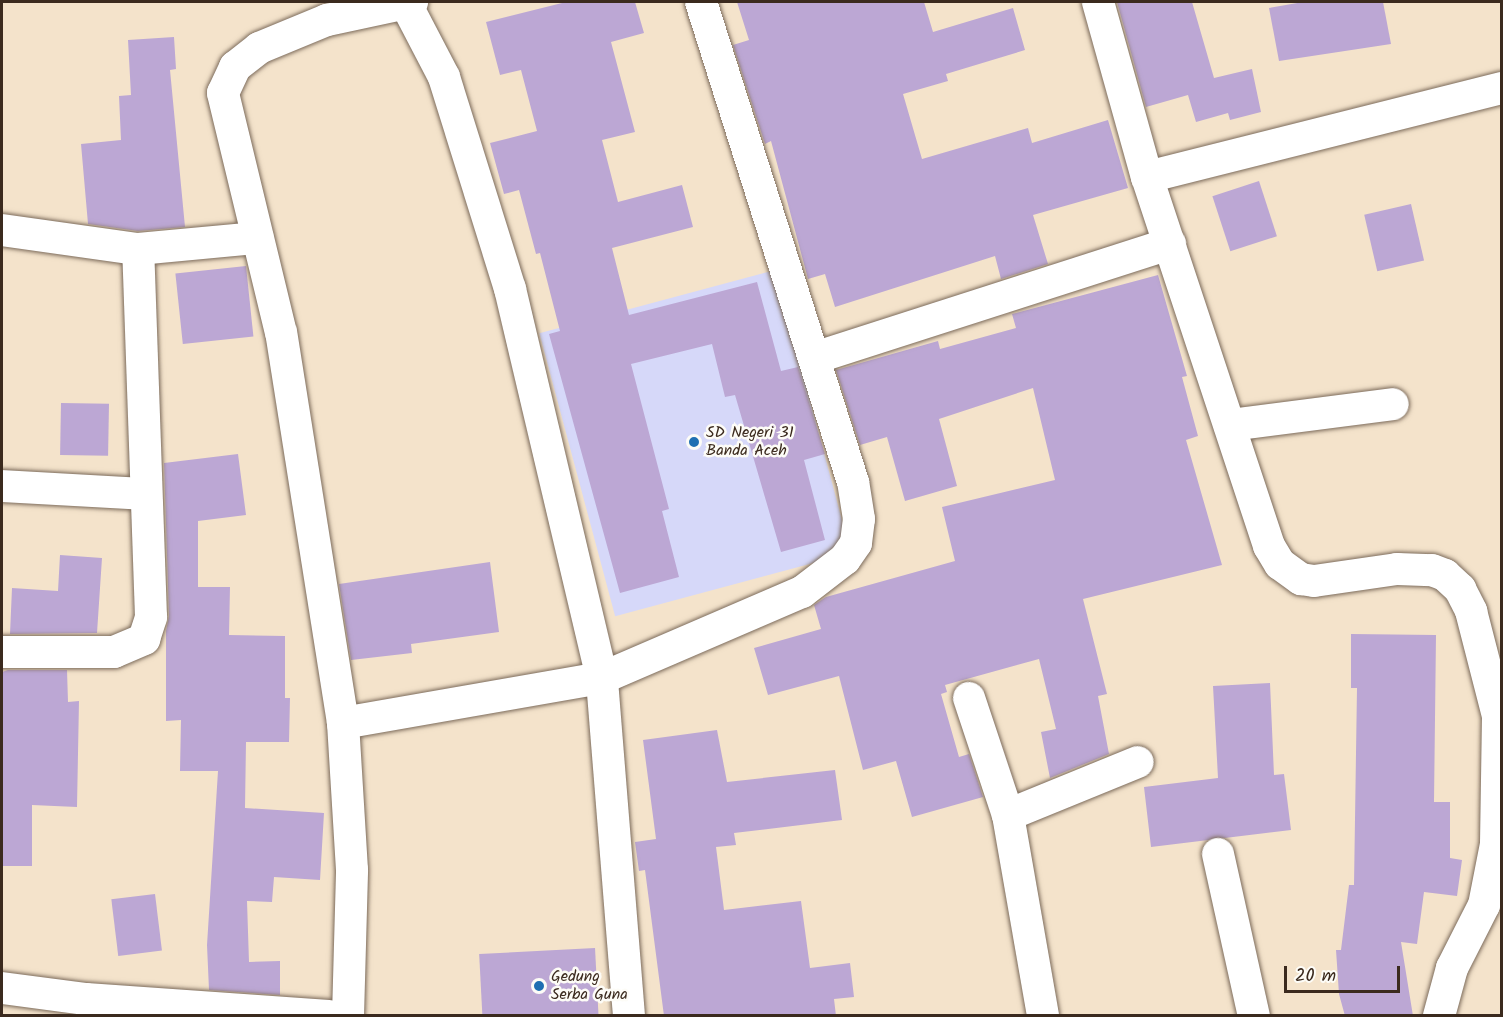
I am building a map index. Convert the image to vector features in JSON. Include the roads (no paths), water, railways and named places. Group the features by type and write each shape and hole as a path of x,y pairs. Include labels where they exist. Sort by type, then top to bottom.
{"street":[{"path":"348,1016 352,870 342,723 281,333 223,93 235,67 259,48 327,20 407,2 444,77 510,289 602,678 629,1016"},
{"path":"342,723 602,678 802,592 838,567 850,551 859,519 853,482 702,2"},
{"path":"1098,2 1147,177 1269,546 1287,571 1301,579 1328,582 1397,569 1432,570 1460,589 1471,611 1500,716 1499,796 1491,880 1484,905 1452,968 1439,1016"},
{"path":"1147,177 1502,88"},
{"path":"2,230 138,249 257,238"},
{"path":"814,358 1170,244"},
{"path":"2,652 114,652 144,639 151,617 138,249"},
{"path":"1230,425 1393,404"},
{"path":"2,486 145,494"},
{"path":"969,698 1008,815 1043,1016"},
{"path":"1008,815 1138,762"},
{"path":"1218,854 1254,1016"},
{"path":"2,988 86,999 328,1016"}],"place":[{"name":"SD Negeri 31 Banda Aceh","path":"694,442"},
{"name":"Gedung Serba Guna","path":"539,986"}]}
